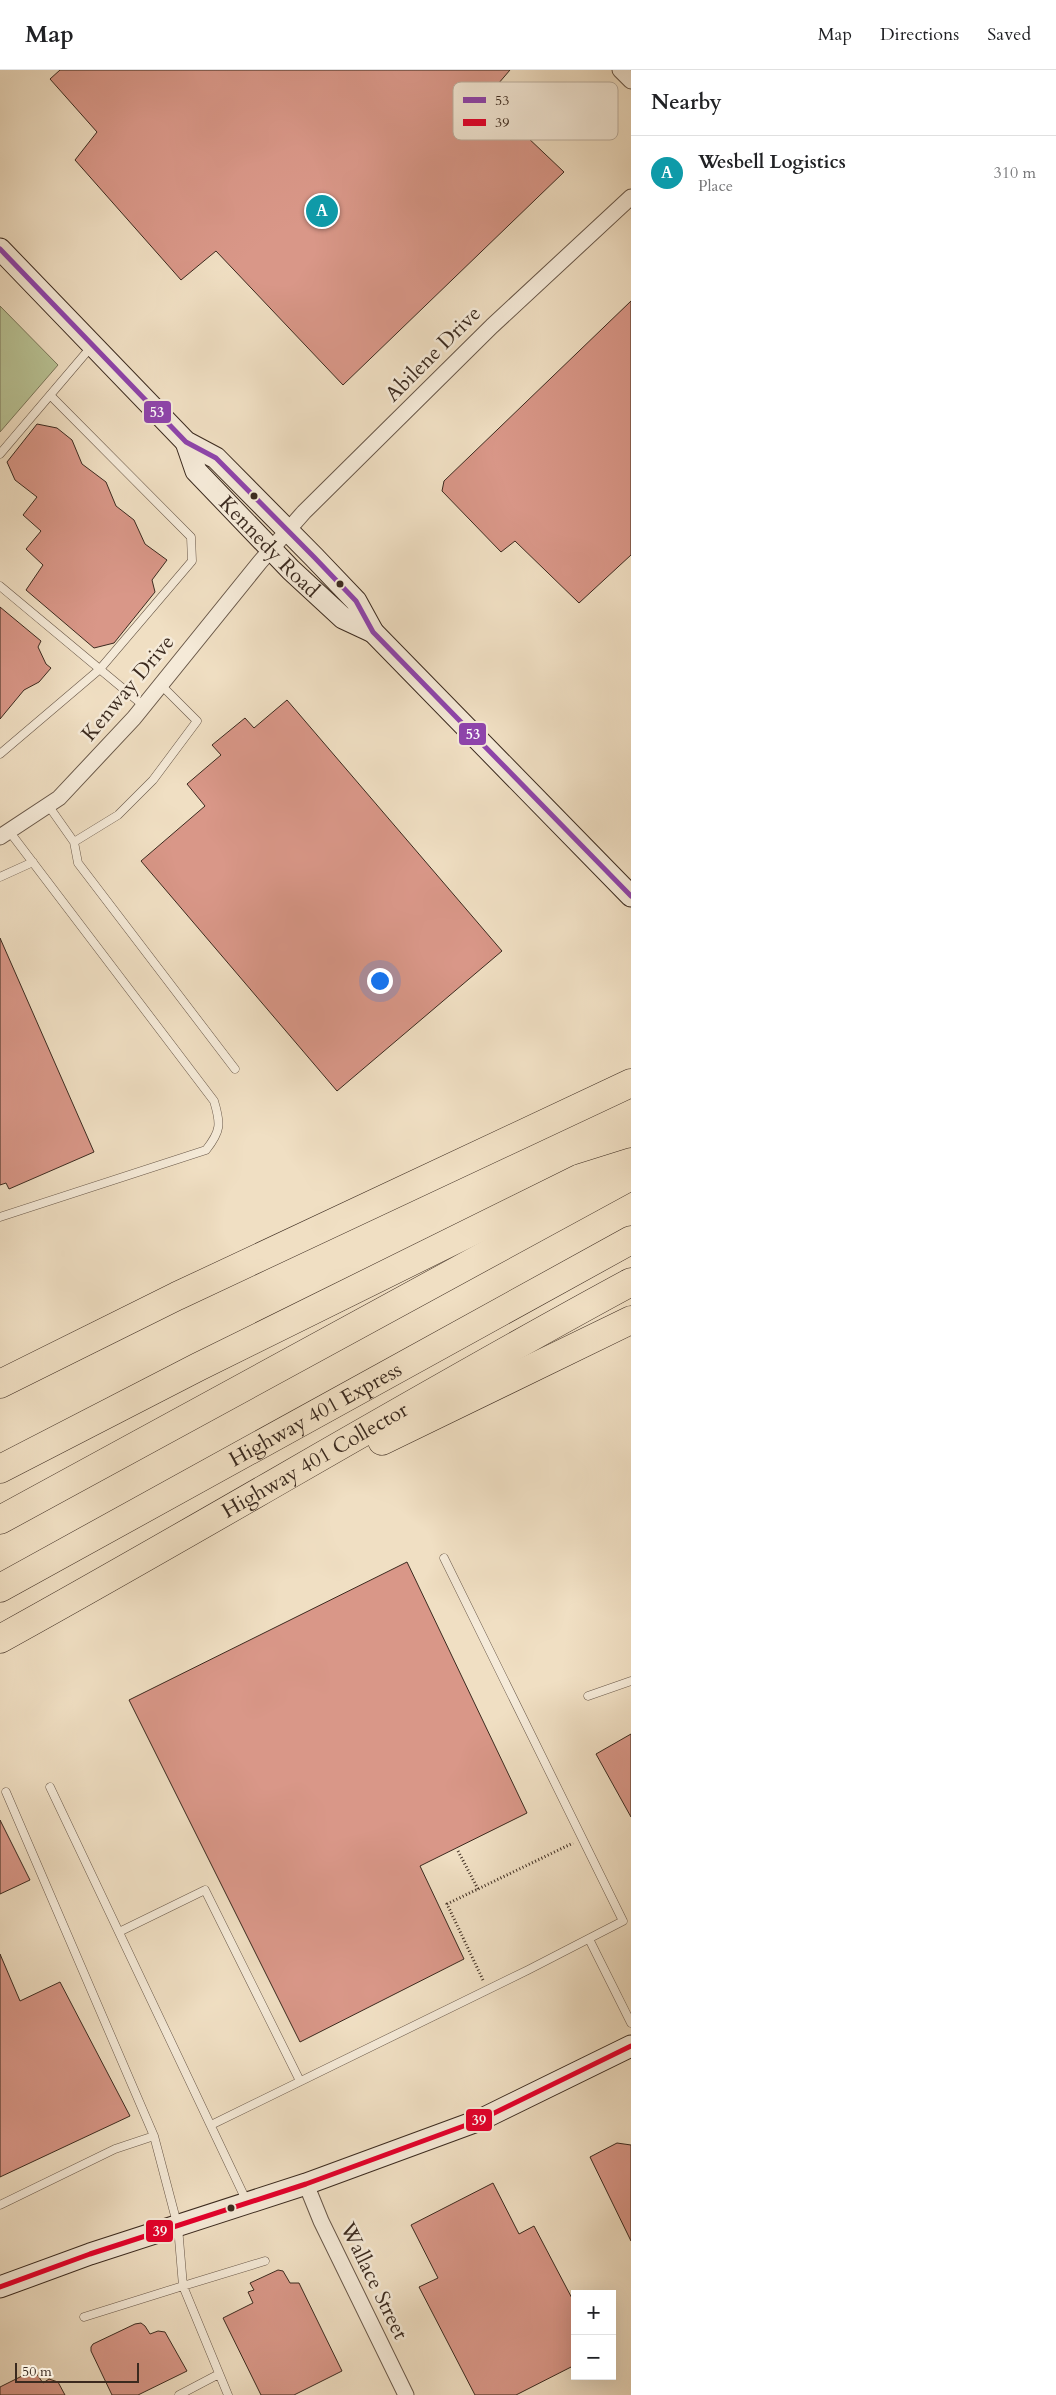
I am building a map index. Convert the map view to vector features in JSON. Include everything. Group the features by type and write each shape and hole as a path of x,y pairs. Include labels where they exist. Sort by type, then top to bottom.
{"highway":[{"path":"0,1384 177,1296 631,1083"},
{"path":"0,1469 198,1367 580,1178 631,1162"},
{"path":"0,1520 631,1176"},
{"name":"Highway 401 Express","path":"0,1588 631,1240"},
{"name":"Highway 401 Collector","path":"0,1639 196,1530 499,1353 631,1282"},
{"path":"196,1530 631,1320"}],"main road":[{"name":"Kennedy Road","path":"0,249 186,442 216,458 356,600 373,632 631,896"},
{"name":"Kennedy Road","path":"186,442 196,471 271,549 344,618 373,632"},
{"path":"0,2287 90,2254 306,2184 480,2120 631,2046"}],"street":[{"path":"620,70 631,81"},
{"name":"Abilene Drive","path":"271,549 287,530 492,326 631,197"},
{"name":"Kenway Drive","path":"5,834 59,798 144,706 271,549"},
{"name":"Wallace Street","path":"306,2184 321,2221 406,2395"}],"lane":[{"path":"0,454 93,345"},
{"path":"0,754 100,669 192,561 191,537 50,395"},
{"path":"0,586 144,706"},
{"path":"74,842 118,815 153,780 197,722 161,685"},
{"path":"48,805 74,842 78,863 235,1069"},
{"path":"0,1217 206,1150 215,1138 220,1122 214,1101 33,862 5,834"},
{"path":"0,877 33,862"},
{"path":"210,2125 488,1990 623,1921 444,1558"},
{"path":"588,1696 631,1681"},
{"path":"50,1787 247,2204"},
{"path":"6,1792 154,2136 178,2227 184,2286 228,2395"},
{"path":"119,1932 205,1890 300,2082"},
{"path":"589,1939 631,2023"},
{"path":"0,2205 115,2149 154,2136"},
{"path":"84,2317 265,2261"},
{"path":"179,2395 219,2374"}],"path":[{"path":"488,1990 447,1904 582,1838"},
{"path":"458,1851 478,1889"}],"green space":[{"path":"0,306 58,365 0,432"}],"building":[{"path":"60,70 510,70 500,82 453,82 453,140 530,140 564,172 343,385 216,251 181,280 75,160 97,132 50,79"},
{"path":"631,301 631,555 579,603 515,541 501,552 442,491 444,481"},
{"path":"37,424 57,428 72,440 82,464 106,482 116,506 134,520 145,544 167,560 152,580 155,592 114,643 94,648 26,590 43,565 26,549 41,531 23,515 37,497 15,480 7,462"},
{"path":"0,607 41,641 38,647 46,664 51,668 39,682 24,690 0,719"},
{"path":"287,700 502,951 337,1091 141,861 205,806 187,784 221,755 212,745 245,718 254,728"},
{"path":"0,938 94,1152 9,1189 6,1183 0,1185"},
{"path":"407,1562 527,1813 420,1866 464,1959 300,2042 129,1700"},
{"path":"631,1734 631,1817 596,1754"},
{"path":"0,1820 30,1880 0,1894"},
{"path":"0,1954 20,2001 60,1982 130,2116 0,2177"},
{"path":"617,2143 631,2145 631,2241 590,2157"},
{"path":"493,2183 519,2234 534,2226 571,2296 571,2367 516,2395 475,2395 419,2287 438,2278 411,2225"},
{"path":"278,2270 283,2271 290,2283 299,2283 342,2371 294,2395 261,2395 223,2318 253,2303 248,2292 254,2290 250,2283"},
{"path":"141,2323 150,2334 158,2331 165,2332 187,2371 138,2395 112,2395 91,2351 91,2347 93,2344"},
{"path":"28,2373 36,2373 43,2383 49,2379 58,2382 65,2395 0,2395 0,2387"}],"transit line":[{"name":"53","path":"0,249 186,442 216,458 314,557 356,601 373,632 631,896"},
{"name":"39","path":"0,2287 90,2254 306,2184 480,2120 631,2046"}],"place":[{"name":"Wesbell Logistics","path":"322,211"}]}
